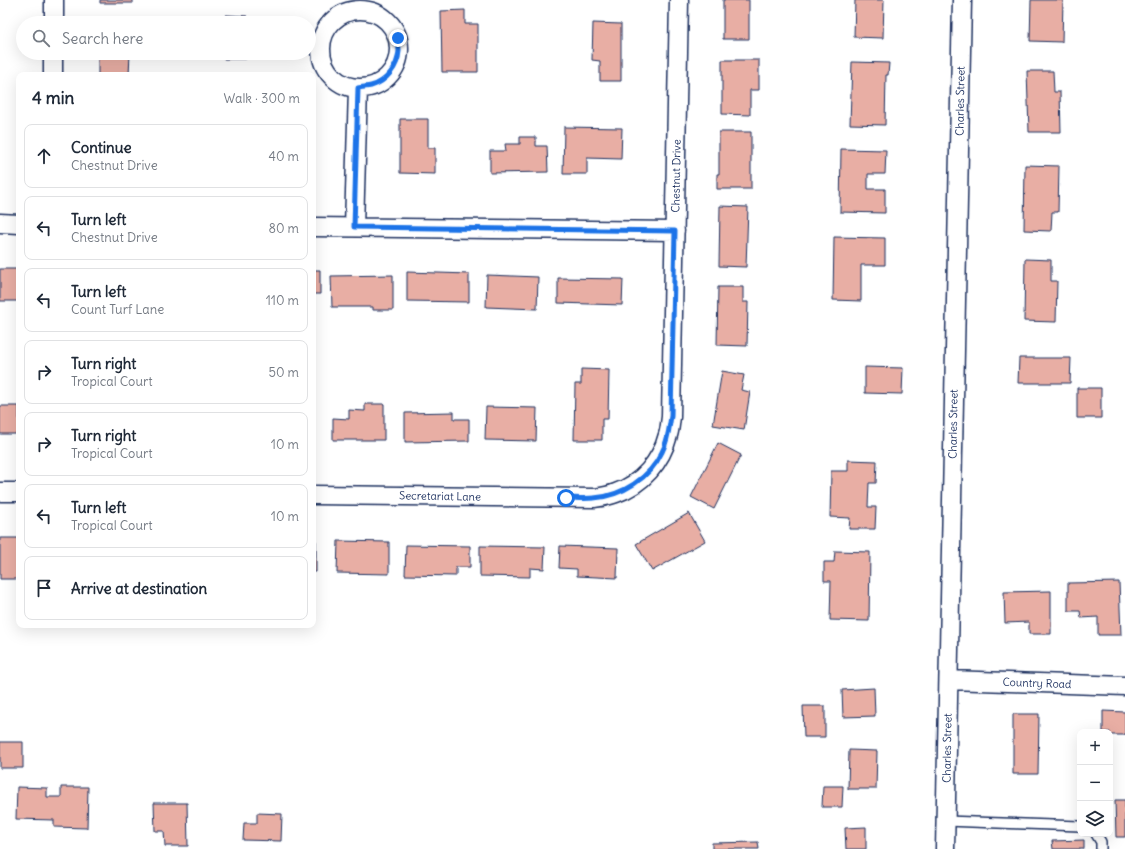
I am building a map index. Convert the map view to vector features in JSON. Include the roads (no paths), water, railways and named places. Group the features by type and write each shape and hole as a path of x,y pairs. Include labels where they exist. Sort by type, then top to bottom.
{"street":[{"path":"54,0 54,16"},
{"name":"Chestnut Drive","path":"566,498 594,498 615,494 635,484 651,470 662,453 669,434 671,416 679,0"},
{"name":"Charles Street","path":"945,849 962,0"},
{"path":"360,9 374,12 389,22 398,38 399,50 397,62 391,73 382,81 370,86 358,88 345,85 333,78 325,67 321,54 321,41 326,28 335,18 347,11 360,9"},
{"path":"53,60 53,72"},
{"path":"354,227 358,88"},
{"path":"0,223 16,224"},
{"path":"316,227 675,231"},
{"path":"0,492 16,492"},
{"name":"Secretariat Lane","path":"316,495 566,498"},
{"name":"Country Road","path":"948,680 1125,686"}],"lane":[{"path":"946,821 1077,826"},
{"path":"1098,837 1101,842 1101,849"}]}
